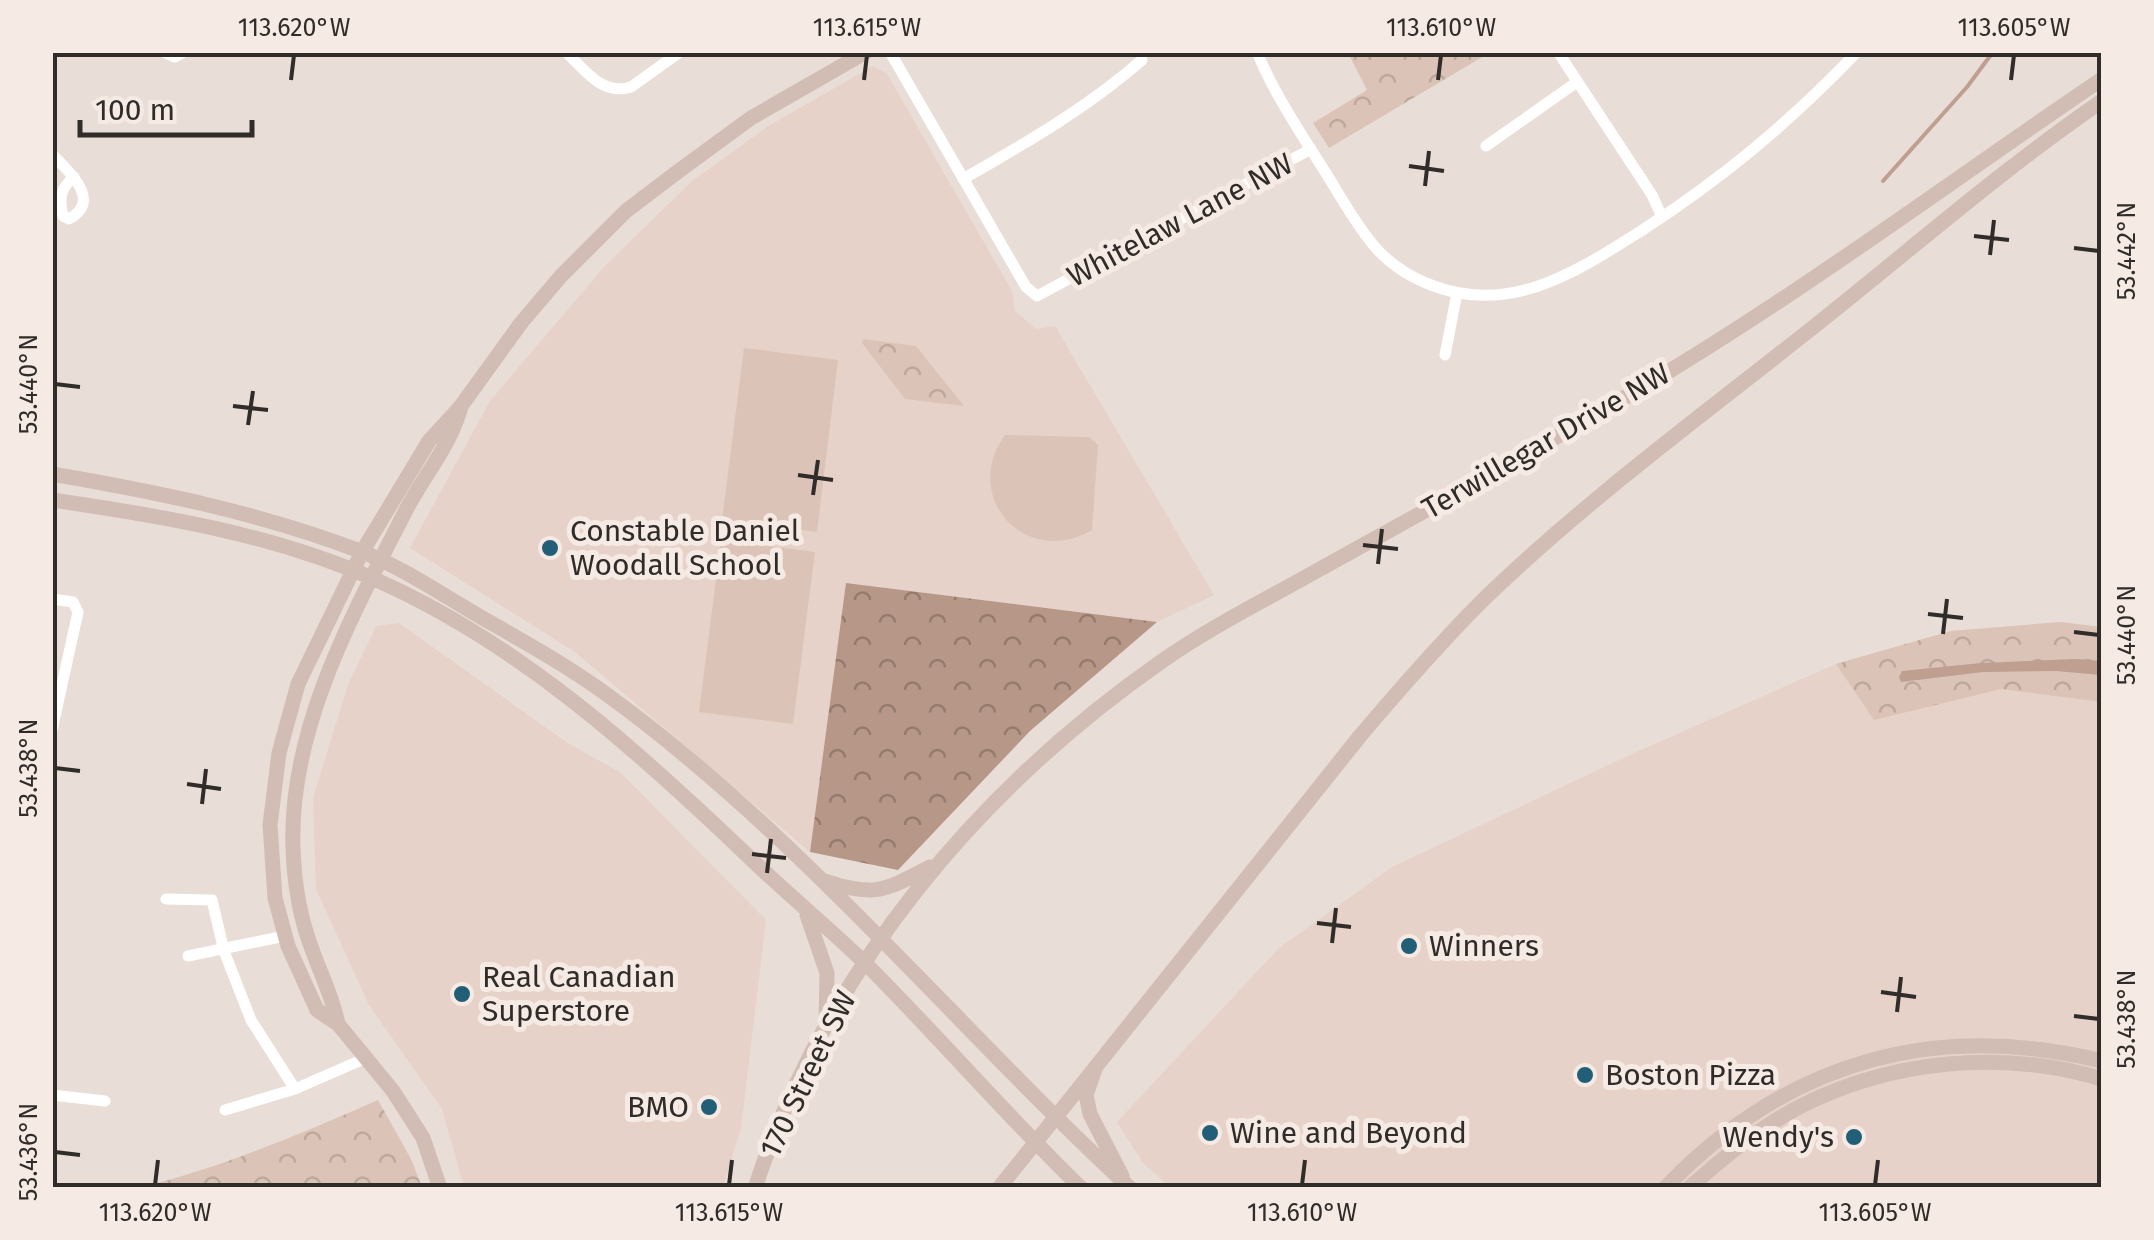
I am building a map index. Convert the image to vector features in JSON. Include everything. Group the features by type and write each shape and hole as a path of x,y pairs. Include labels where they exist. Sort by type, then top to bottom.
{"street":[{"path":"163,52 175,57 184,52"},
{"path":"566,52 604,87 621,90 680,52"},
{"path":"440,1188 423,1138 393,1091 338,1024 317,1010 286,936 270,849 272,801 278,753 298,684 362,552 428,441 461,406 539,302 626,211 751,118 866,52"},
{"name":"Whitelaw Lane NW","path":"890,52 1026,287 1038,296 1311,150"},
{"path":"1257,52 1311,150 1354,218 1387,258 1416,279 1457,293 1485,297 1524,293 1563,278 1662,217 1755,151 1857,52"},
{"path":"1558,52 1652,195 1662,217"},
{"path":"963,179 1104,94 1142,60"},
{"name":"Terwillegar Drive NW","path":"880,941 938,862 1021,775 1087,716 1167,657 1653,381 2102,79"},
{"path":"1486,146 1577,82"},
{"name":"Terwillegar Drive NW","path":"1033,1141 1360,736 1483,600 1549,541 2014,164 2102,102"},
{"path":"52,154 74,177"},
{"path":"1446,355 1457,293"},
{"path":"338,1024 334,1000 302,921 295,874 293,814 299,767 312,714 336,656 408,508 454,433 461,406"},
{"path":"52,474 247,514 362,552 530,645 601,690 690,760 821,880 1128,1186"},
{"path":"52,500 176,518 292,550 374,578 494,646 556,688 674,786 864,963 1081,1188"},
{"path":"52,599 73,602 78,612 52,730"},
{"path":"821,880 844,888 892,888 938,862"},
{"path":"166,898 212,900 224,951 250,1020 295,1089"},
{"path":"805,912 827,973 826,1026"},
{"path":"188,956 286,936"},
{"name":"170 Street SW","path":"755,1188 798,1078 880,941"},
{"path":"1665,1188 1716,1141 1758,1111 1802,1086 1861,1062 1939,1046 2013,1045 2102,1061"},
{"path":"225,1110 295,1089 366,1058"},
{"path":"1099,1059 1086,1096 1090,1114 1128,1186"},
{"path":"1688,1188 1758,1132 1798,1108 1840,1088 1908,1069 2004,1062 2102,1080"},
{"path":"52,1095 105,1101"},
{"path":"999,1188 1033,1141"}],"shaded area":[{"path":"873,66 887,74 1012,291 1015,311 1036,329 1055,326 1214,595 1157,622 847,583 810,852 575,652 410,548 490,401 604,267 692,181 770,125"},
{"path":"2060,622 2101,627 2101,1187 1170,1187 1143,1163 1117,1122 1279,948 1392,867 1634,753 1836,664 1951,631"},
{"path":"399,623 566,742 621,773 766,920 741,1128 723,1187 464,1187 442,1109 369,1005 316,889 313,798 348,685 376,626"},
{"path":"2076,659 2101,661 2101,675 1983,672 1901,682 1899,677 1902,671"}],"green space":[{"path":"1348,53 1489,53 1329,148 1313,123 1367,90"},
{"path":"863,339 916,346 964,406 905,399 862,343"},
{"path":"744,348 838,360 817,532 722,520"},
{"path":"1005,435 1089,437 1098,445 1092,530 1067,540 1044,540 1024,533 1007,520 995,503 990,481 993,458"},
{"path":"721,540 815,552 793,724 699,712"},
{"path":"846,583 1157,622 1030,731 898,870 810,852"},
{"path":"2060,622 2101,627 2101,702 2001,689 1874,720 1836,664 1951,631"},
{"path":"378,1100 422,1187 142,1187 232,1160"}],"waterway":[{"path":"1883,181 1993,52"}],"place":[{"name":"Constable Daniel Woodall School","path":"550,548"},
{"name":"Winners","path":"1409,946"},
{"name":"Real Canadian Superstore","path":"462,994"},
{"name":"Boston Pizza","path":"1585,1075"},
{"name":"BMO","path":"709,1107"},
{"name":"Wine and Beyond","path":"1210,1133"},
{"name":"Wendy's","path":"1854,1137"}]}
